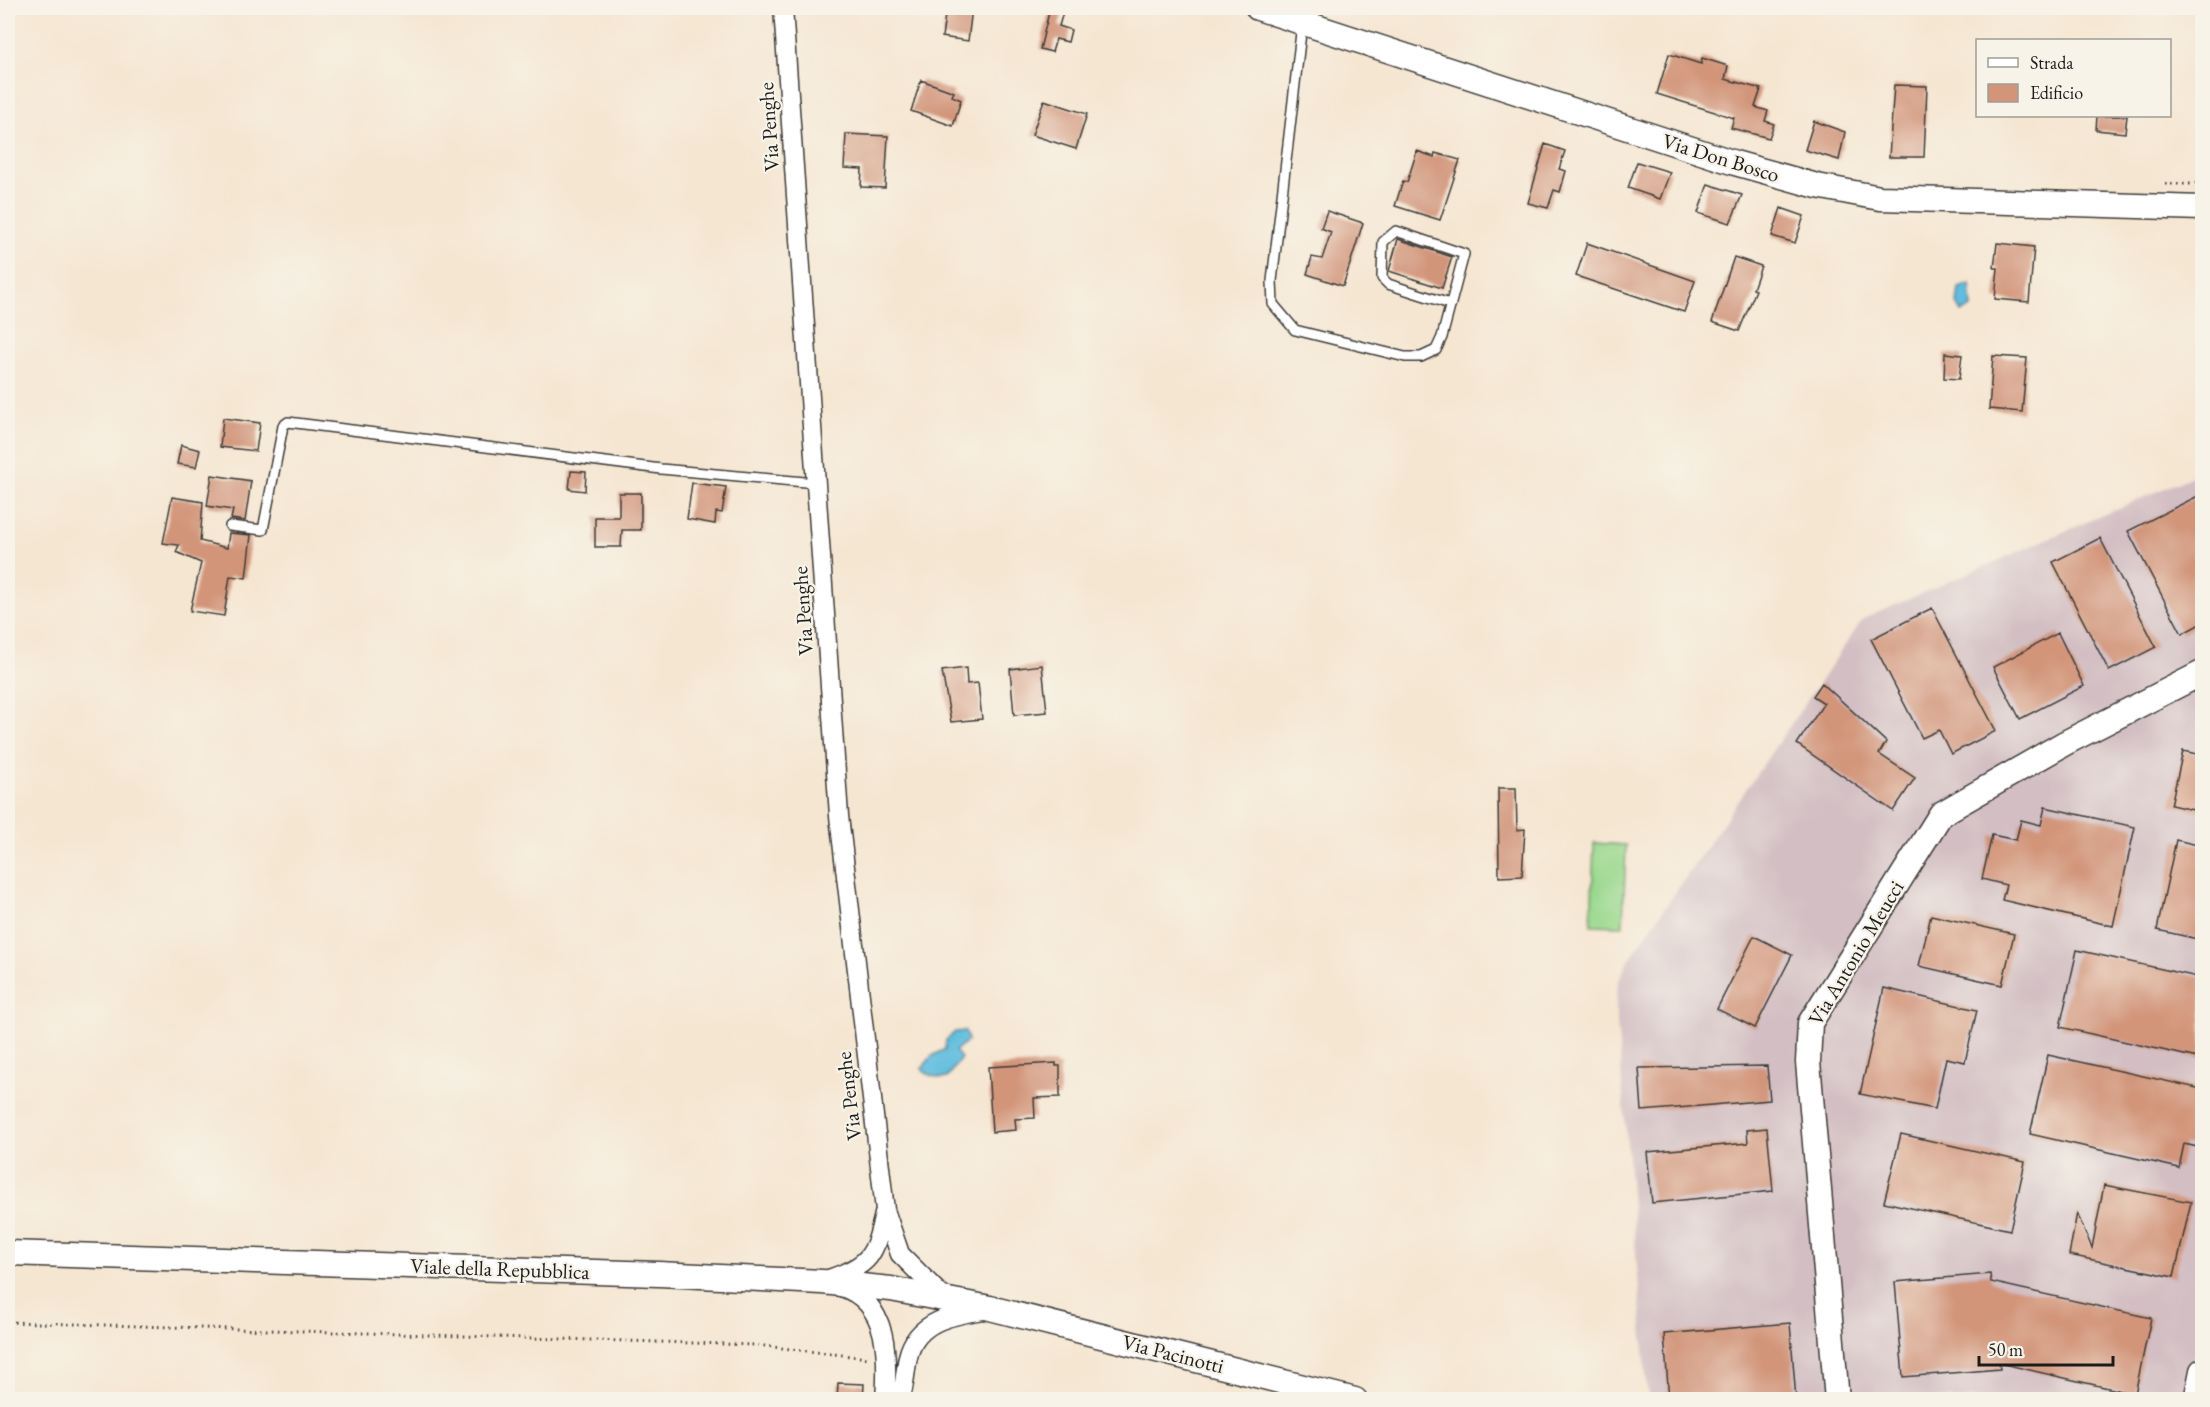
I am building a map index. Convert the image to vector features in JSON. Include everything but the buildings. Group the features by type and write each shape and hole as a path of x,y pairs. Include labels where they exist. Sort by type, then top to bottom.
{"main road":[{"name":"Via Don Bosco","path":"1258,8 1735,163 1817,186 1880,198 2202,208"},
{"name":"Via Antonio Meucci","path":"1837,1400 1808,1062 1810,1023 1941,814 2065,743 2202,673"},
{"name":"Viale della Repubblica","path":"8,1253 647,1273 822,1282 891,1289 990,1308"},
{"name":"Via Pacinotti","path":"990,1308 1355,1400"},
{"path":"2196,1400 2202,1371"}],"street":[{"name":"Via Penghe","path":"783,8 839,816 885,1210 900,1254 945,1299"},
{"name":"Via Penghe","path":"822,1282 860,1267 871,1257 885,1210"},
{"path":"822,1282 850,1290 867,1303 878,1320 885,1338 888,1361 885,1400"},
{"path":"900,1400 908,1355 915,1339 929,1325 952,1315 990,1308"}],"lane":[{"path":"1302,22 1272,281 1273,304 1295,330 1405,357 1421,357 1436,350 1442,337 1464,254 1396,231 1383,242 1382,278 1388,284 1450,304"},
{"path":"230,526 263,530 283,426 288,422 661,469 816,483"}],"path":[{"path":"2159,184 2202,184"},
{"path":"8,1322 756,1345 888,1361"}],"shaded area":[{"path":"2202,472 2202,1399 1648,1399 1616,1010 1618,982 1627,963 1863,619"}],"green space":[{"path":"1594,843 1626,845 1623,926 1591,925"}],"water":[{"path":"1970,284 1972,308 1962,312 1957,303 1959,288"},
{"path":"965,1031 968,1040 955,1051 961,1058 947,1078 933,1076 924,1071 922,1068 932,1056 945,1049 946,1040 955,1032"}]}
